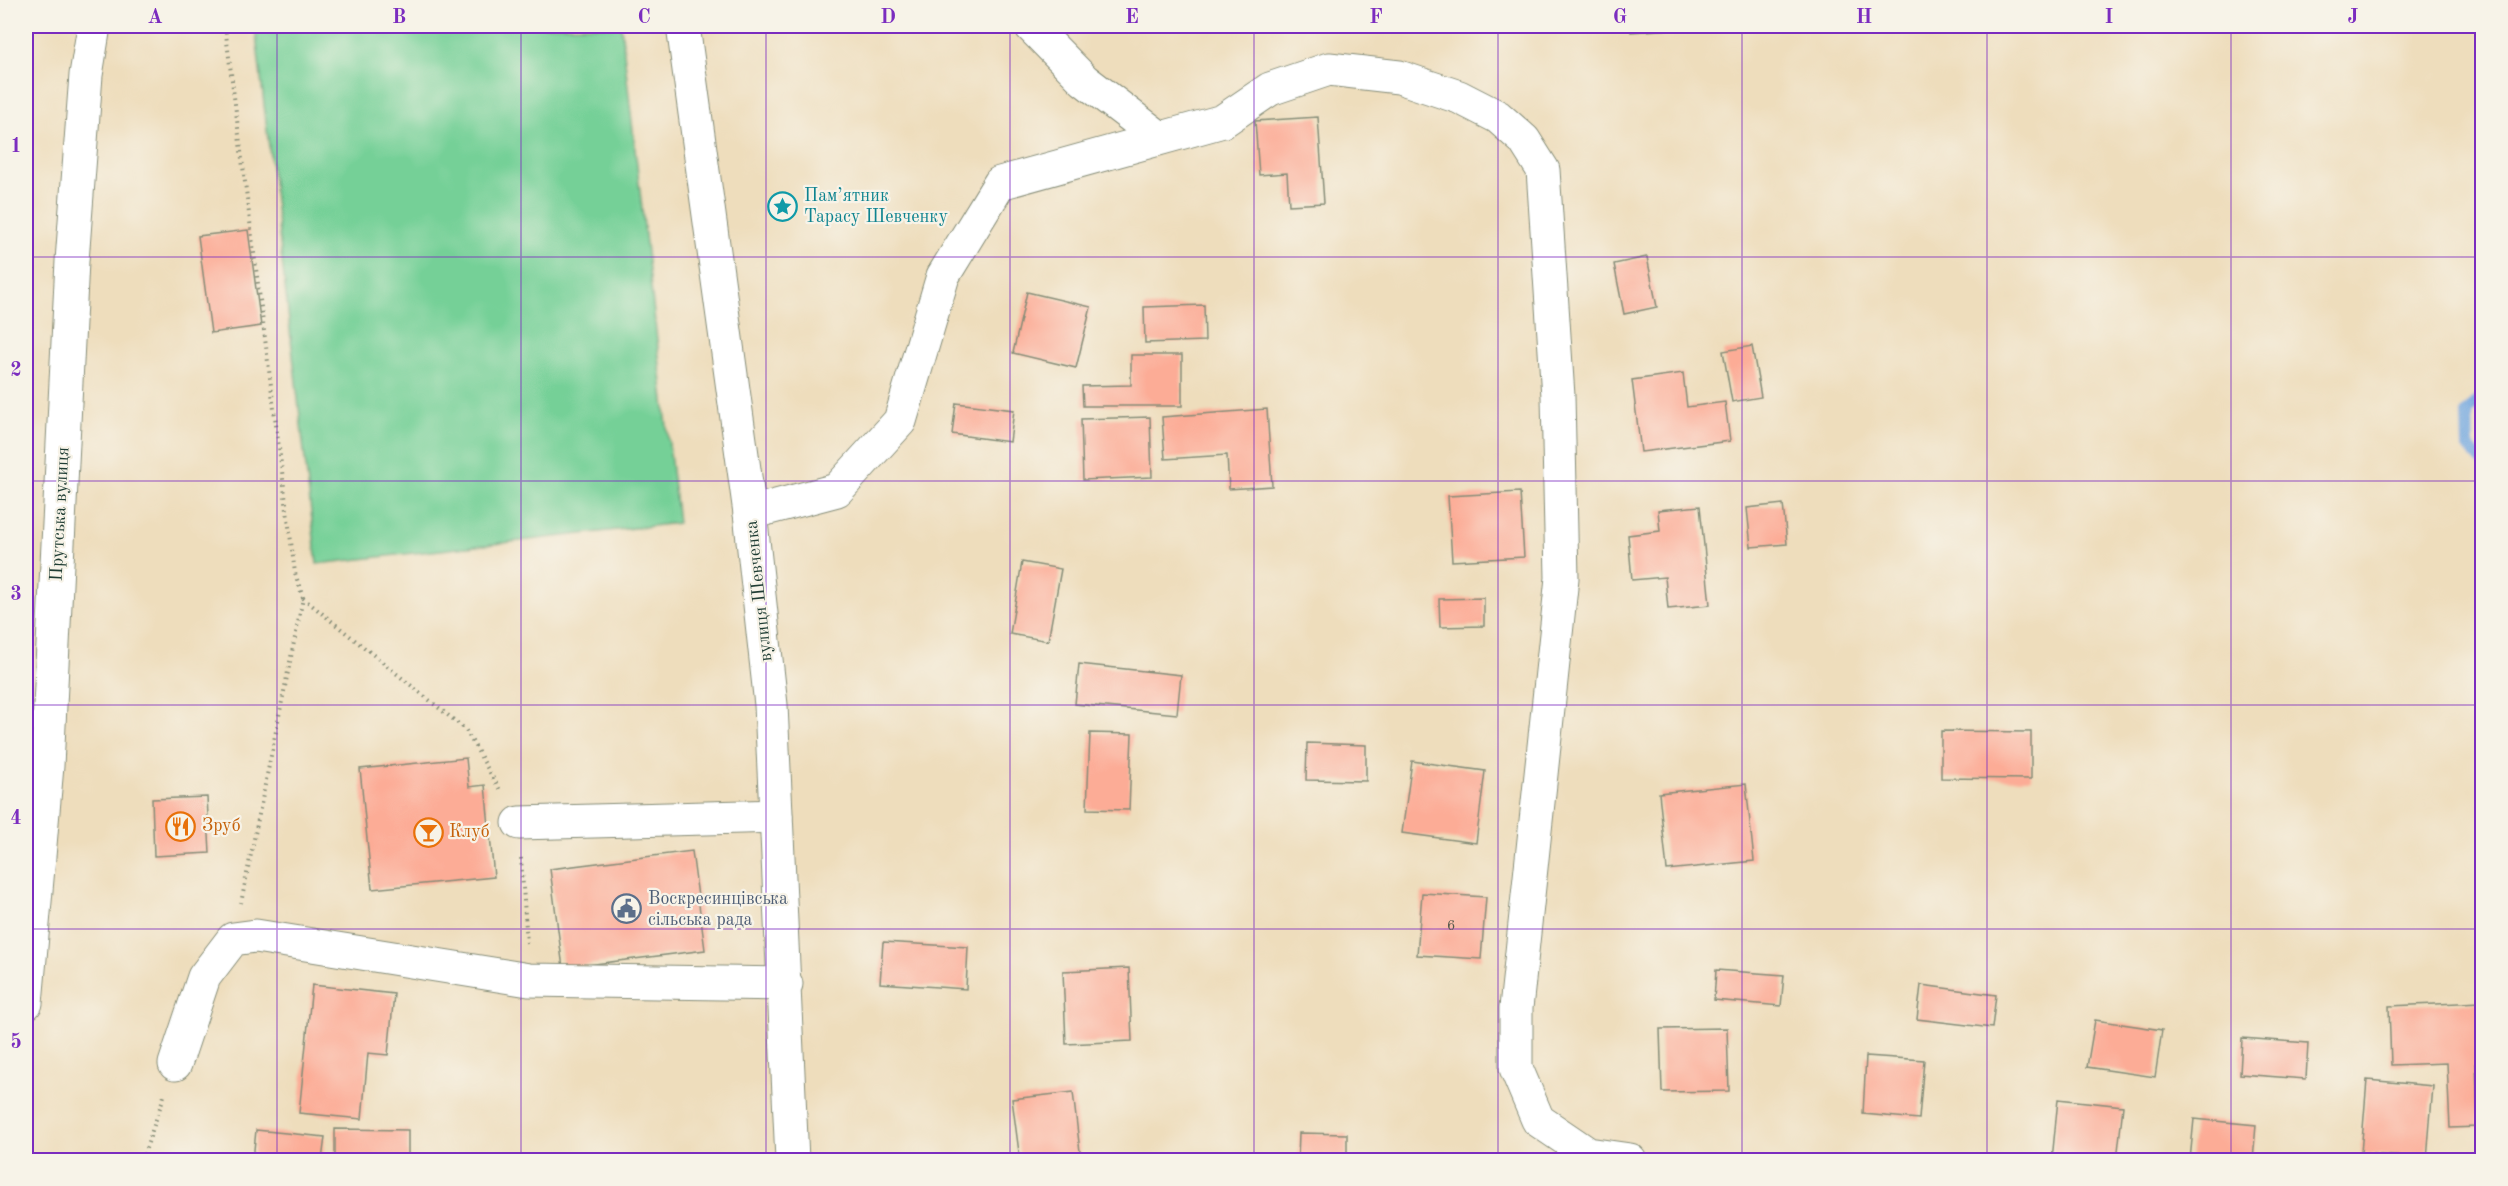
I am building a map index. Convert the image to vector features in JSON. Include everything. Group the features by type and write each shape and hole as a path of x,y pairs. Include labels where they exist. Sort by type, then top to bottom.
{"street":[{"name":"Прутська вулиця","path":"26,1003 47,766 72,261 86,75 94,26"},
{"name":"вулиця Шевченка","path":"683,26 750,513 771,705 792,1161"},
{"path":"1031,26 1084,80 1160,138"},
{"path":"750,513 837,490 900,421 943,276 1000,183 1223,121 1270,89 1329,69 1399,77 1459,97 1498,117 1524,140 1543,170 1558,396 1562,578 1516,1008 1516,1068 1538,1120 1588,1154 1630,1161"},
{"path":"519,823 776,816"},
{"path":"175,1064 204,978 233,939 256,936 529,980 785,984"}],"path":[{"path":"225,26 295,573 303,598 233,939"},
{"path":"303,598 465,729 519,823 529,980"},
{"path":"142,1161 175,1064"}],"green space":[{"path":"255,26 621,26 678,523 317,564"}],"building":[{"path":"1631,26 1674,26 1674,29 1631,32"},
{"path":"1318,117 1324,203 1289,205 1287,173 1259,175 1255,121"},
{"path":"248,230 261,326 211,333 198,236"},
{"path":"1647,257 1657,307 1624,314 1614,264"},
{"path":"1027,292 1091,307 1076,368 1013,353"},
{"path":"1204,305 1205,341 1145,343 1144,307"},
{"path":"1752,346 1761,397 1732,402 1723,351"},
{"path":"1131,355 1182,355 1182,406 1083,406 1082,386 1131,385"},
{"path":"1683,373 1687,407 1725,402 1730,441 1641,452 1632,380"},
{"path":"956,403 1014,410 1010,442 952,434"},
{"path":"1267,409 1272,486 1229,489 1227,455 1165,459 1162,417"},
{"path":"1150,417 1152,477 1083,480 1081,419"},
{"path":"1520,492 1524,557 1452,561 1448,496"},
{"path":"1783,504 1787,544 1751,547 1747,508"},
{"path":"1700,506 1710,605 1668,609 1665,577 1632,580 1628,535 1660,531 1658,510"},
{"path":"1022,562 1061,569 1048,641 1010,634"},
{"path":"1484,598 1484,626 1440,627 1439,599"},
{"path":"1079,664 1181,675 1177,714 1075,704"},
{"path":"1941,731 2031,732 2031,779 1941,778"},
{"path":"1090,733 1132,734 1129,810 1087,809"},
{"path":"1307,743 1366,745 1366,781 1306,780"},
{"name":"Клуб","path":"466,758 469,787 485,785 494,877 372,889 360,769"},
{"path":"1412,761 1485,771 1476,843 1402,833"},
{"path":"1746,784 1754,861 1667,870 1659,793"},
{"name":"Зруб","path":"207,797 210,853 154,856 152,799"},
{"name":"Воскресинцівська сільська рада","path":"692,851 705,950 563,968 550,869"},
{"path":"1422,893 1486,897 1481,959 1417,955"},
{"path":"883,942 968,947 966,989 880,983"},
{"path":"1129,968 1132,1041 1066,1044 1063,971"},
{"path":"1716,970 1784,975 1781,1006 1714,1000"},
{"path":"312,985 394,994 388,1055 368,1053 362,1119 299,1113"},
{"path":"1921,985 1996,995 1992,1028 1917,1019"},
{"path":"2482,1002 2482,1061 2476,1061 2478,1127 2450,1128 2447,1063 2391,1065 2389,1006"},
{"path":"2095,1020 2162,1030 2155,1077 2087,1067"},
{"path":"1727,1028 1729,1091 1662,1092 1660,1029"},
{"path":"2242,1038 2308,1043 2306,1079 2240,1074"},
{"path":"1866,1056 1924,1060 1919,1119 1863,1114"},
{"path":"2367,1080 2433,1086 2427,1159 2361,1153"},
{"path":"1073,1092 1081,1160 1020,1160 1012,1099"},
{"path":"2058,1099 2123,1106 2117,1160 2052,1160"},
{"path":"2194,1119 2256,1125 2253,1160 2190,1160"},
{"path":"335,1129 408,1130 408,1160 335,1160"},
{"path":"256,1130 325,1137 322,1160 253,1160"},
{"path":"1299,1133 1347,1134 1347,1160 1298,1160"}],"waterway":[{"path":"2482,396 2467,413 2468,447 2482,461"}],"place":[{"name":"Пам’ятник Тарасу Шевченку","path":"783,206"},
{"name":"Зруб","path":"181,826"},
{"name":"Клуб","path":"428,832"},
{"name":"Воскресинцівська сільська рада","path":"627,909"}]}
